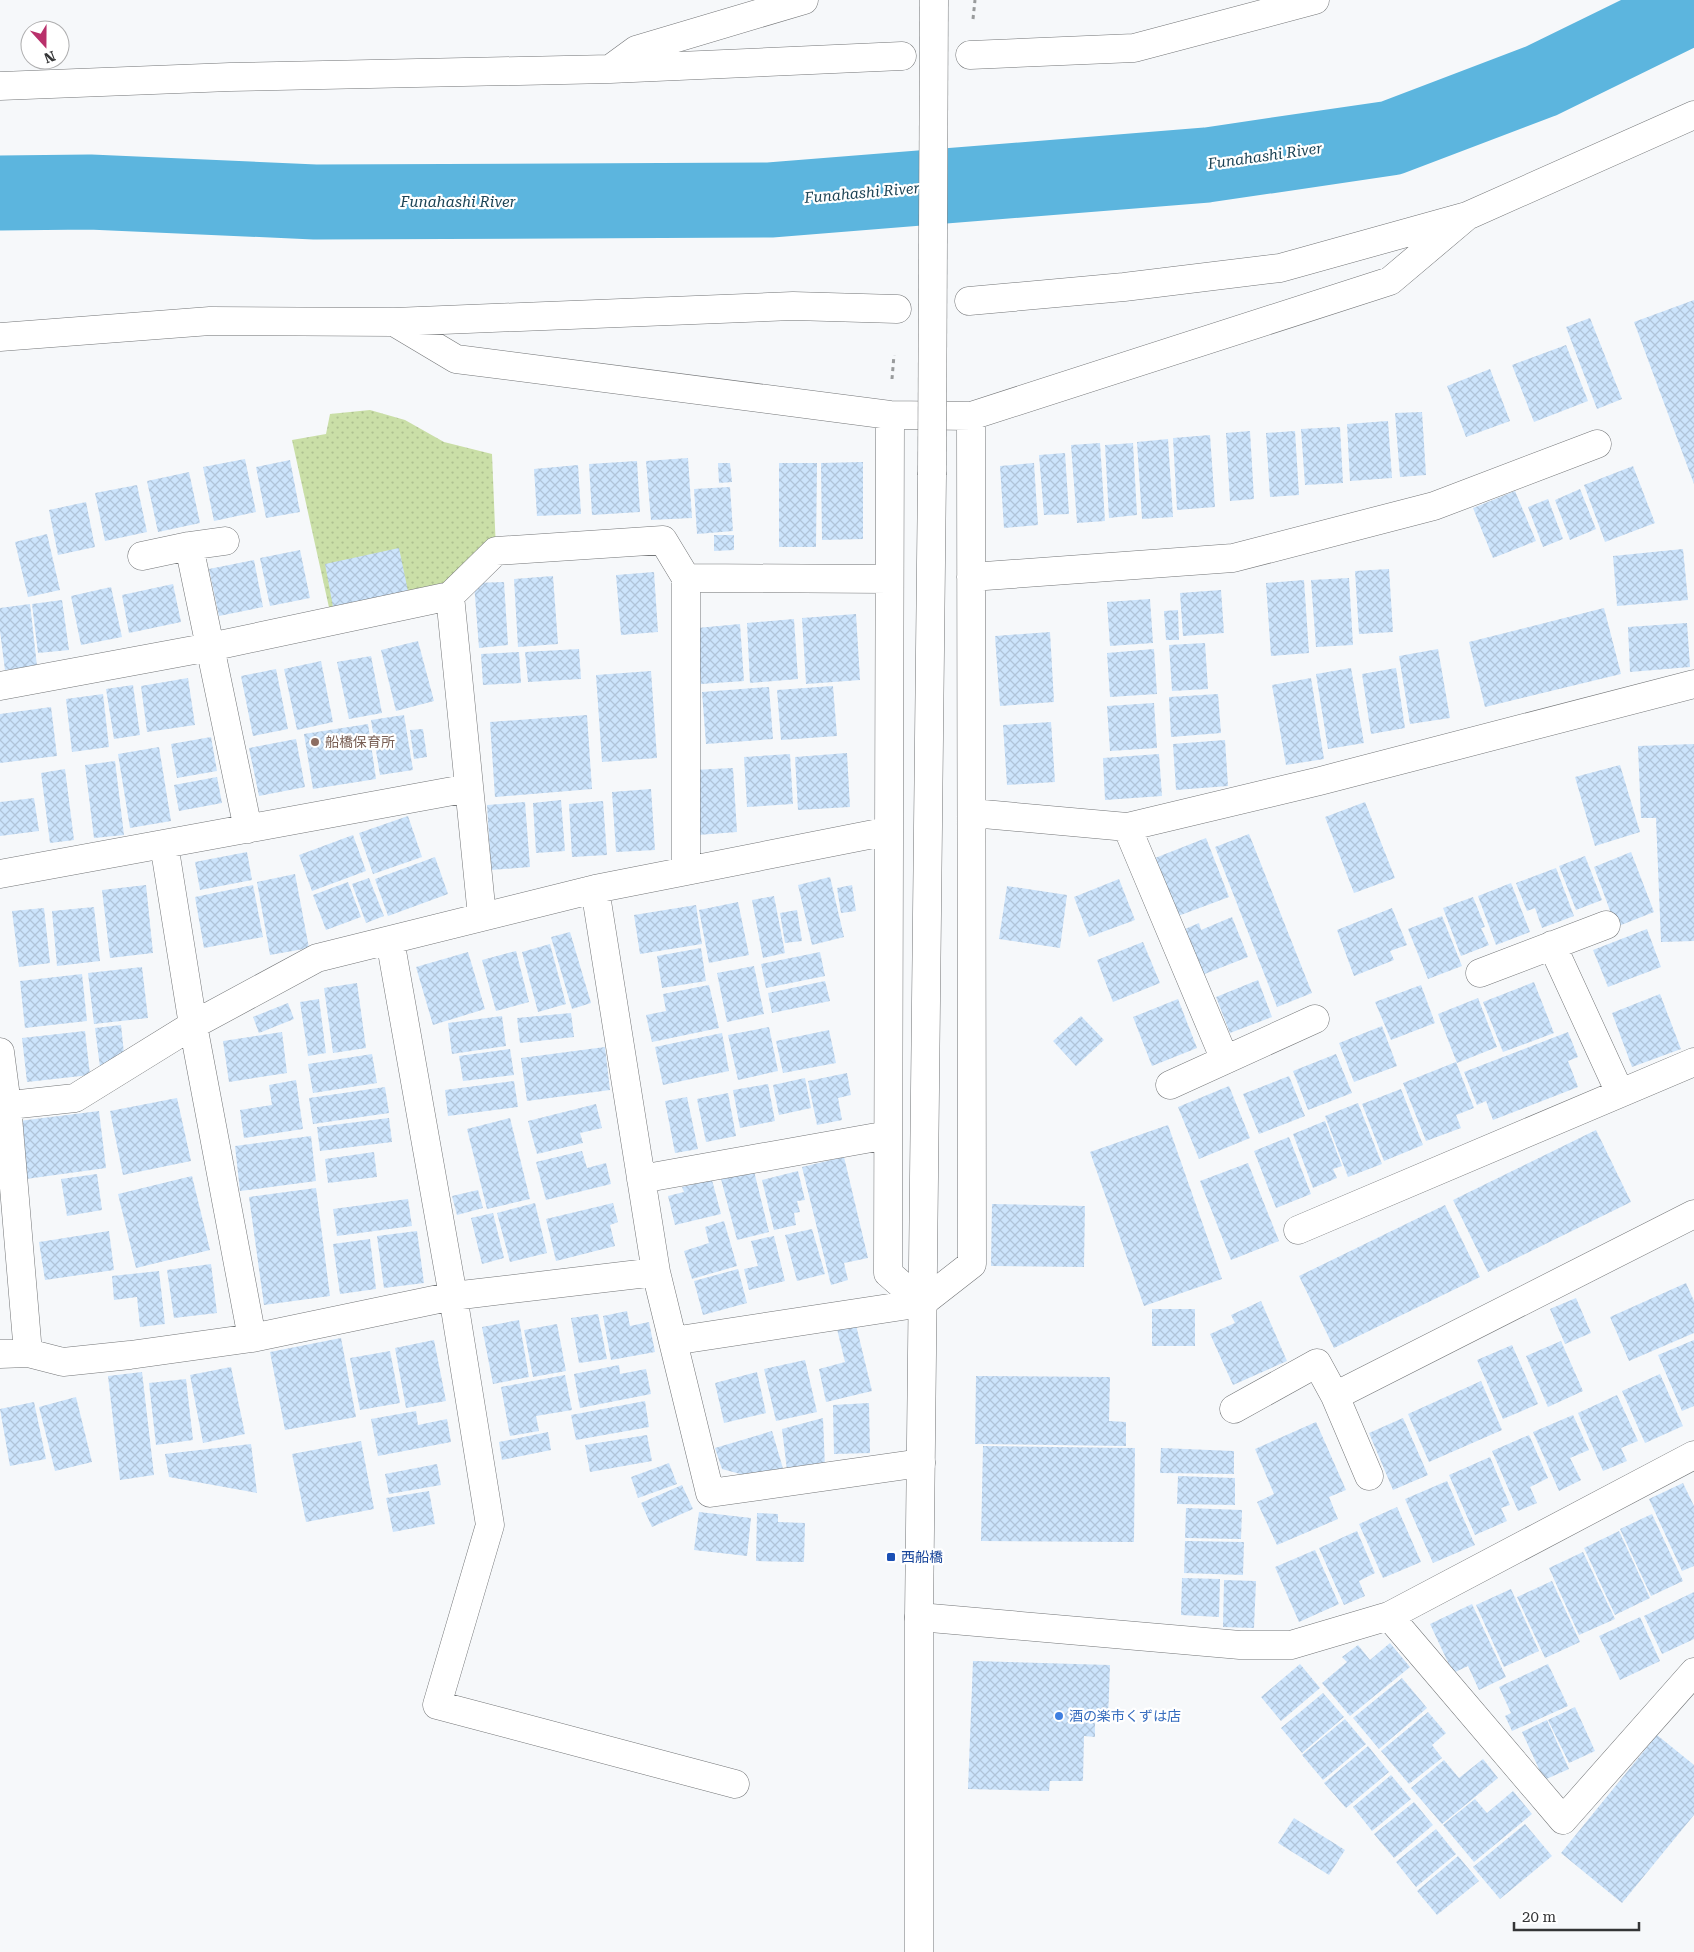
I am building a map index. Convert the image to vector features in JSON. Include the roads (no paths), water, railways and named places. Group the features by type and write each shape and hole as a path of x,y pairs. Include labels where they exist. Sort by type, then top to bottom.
{"street":[{"path":"610,69 636,50 804,0"},
{"path":"919,1952 919,1617 932,475 934,0"},
{"path":"970,55 1134,48 1314,0"},
{"path":"0,86 7,84 230,77 610,69 902,56"},
{"path":"969,301 1124,287 1280,268 1467,216 1694,115"},
{"path":"394,322 456,360 890,415 971,416 1390,281 1467,216"},
{"path":"0,337 210,321 394,322 793,306 897,308"},
{"path":"890,415 888,1273 922,1303"},
{"path":"673,1341 922,1303 972,1264 971,416"},
{"path":"971,577 1232,558 1434,506 1597,444"},
{"path":"0,686 210,647 450,596 496,551 664,540 686,578 686,870"},
{"path":"142,556 225,541"},
{"path":"189,546 248,829"},
{"path":"686,578 889,579"},
{"path":"450,596 482,916"},
{"path":"972,813 1127,827 1320,781 1694,684"},
{"path":"0,874 469,788"},
{"path":"1127,827 1225,1060"},
{"path":"3,1106 75,1098 193,1025 317,958 595,888 889,831"},
{"path":"164,844 193,1025 252,1338"},
{"path":"595,888 656,1272 710,1492 921,1463"},
{"path":"1480,973 1606,925"},
{"path":"390,940 453,1296 490,1525 437,1705 735,1784"},
{"path":"1552,946 1620,1093"},
{"path":"1170,1085 1315,1019"},
{"path":"0,1052 3,1106 28,1354"},
{"path":"1298,1230 1694,1062"},
{"path":"641,1179 888,1135"},
{"path":"1335,1396 1694,1214"},
{"path":"0,1354 28,1354 62,1362 130,1355 252,1338 453,1296 656,1272"},
{"path":"1234,1409 1316,1363 1335,1396 1369,1476"},
{"path":"919,1617 1240,1645 1291,1645 1389,1616 1694,1455"},
{"path":"1389,1616 1564,1820 1694,1672"}],"waterway":[{"name":"Funahashi River","path":"0,193 90,192 315,202 770,200 1207,165 1391,138 1541,81 1694,6"}],"place":[{"name":"船橋保育所","path":"315,742"},
{"name":"西船橋","path":"891,1557"},
{"name":"酒の楽市くずは店","path":"1059,1716"}]}
